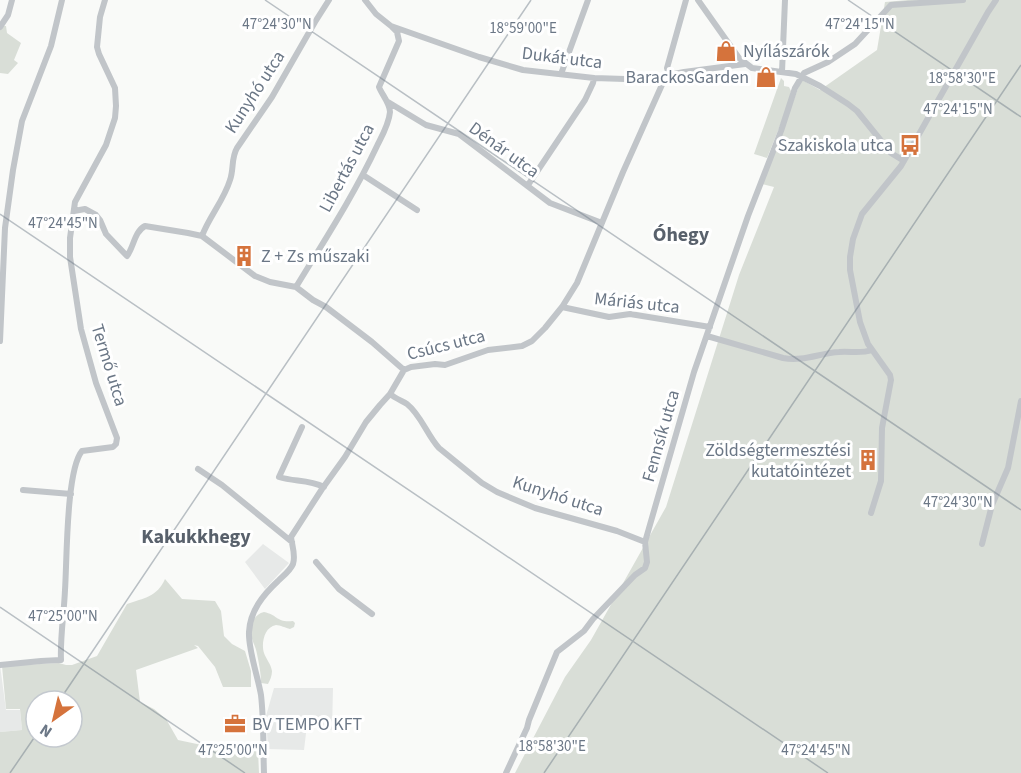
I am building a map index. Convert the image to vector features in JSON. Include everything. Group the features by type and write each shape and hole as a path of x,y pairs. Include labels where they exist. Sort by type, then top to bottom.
{"street":[{"path":"0,27 8,15 12,0"},
{"path":"0,341 2,228 22,121 51,46 62,0"},
{"name":"Termő utca","path":"0,665 61,660 74,471 78,456 82,452 113,447 117,438 96,383 81,328 70,257 70,238 77,197 106,145 115,118 115,88 98,47 100,18 105,0"},
{"name":"Kunyhó utca","path":"202,236 231,179 235,151 272,97 329,0"},
{"name":"Dukát utca","path":"365,0 376,14 391,26 523,70 594,78 656,80 711,67 745,64 752,68 801,76 820,86 861,115 891,153 904,161"},
{"path":"561,74 588,0"},
{"name":"Csúcs utca","path":"264,773 261,695 249,632 257,606 266,592 293,564 294,553 291,537 366,422 390,394 404,370 435,363 445,365 488,350 522,346 539,335 562,307 577,284 667,76 667,68 686,0"},
{"path":"698,0 745,64"},
{"path":"782,72 785,0"},
{"path":"801,76 855,44 891,5 963,0"},
{"path":"871,513 881,481 882,428 891,380 890,375 872,350 860,322 851,280 851,246 862,214 904,161 996,0"},
{"name":"Libertás utca","path":"296,287 363,175 388,124 390,111 388,102 379,87 399,41 397,33 391,26"},
{"name":"Fennsík utca","path":"506,773 527,728 557,652 584,631 593,619 645,568 647,562 645,542 694,372 748,216 801,76"},
{"path":"528,186 585,100 594,78"},
{"name":"Dénár utca","path":"388,102 426,125 459,134 550,203 602,223"},
{"path":"363,175 417,210"},
{"path":"74,211 86,209 96,215 106,234 126,256 139,230 145,226 202,236 255,276 270,282 296,287 334,313 404,370"},
{"name":"Máriás utca","path":"562,307 609,317 630,314 710,327"},
{"path":"706,336 788,359 872,350"},
{"name":"Kunyhó utca","path":"390,394 413,411 439,448 482,483 497,492 535,508 617,531 645,542"},
{"path":"982,544 992,505 1008,468 1021,401"},
{"path":"302,427 279,477 310,481 324,486"},
{"path":"198,469 222,485 292,542"},
{"path":"23,490 71,494"},
{"path":"316,562 339,589 372,614"}],"shaded area":[{"path":"1021,0 1021,773 515,773 565,677 591,640 666,507 739,275 774,187 762,184 799,86 804,81 820,90 877,50 885,2"},
{"path":"6,26 7,33 21,43 14,60 18,63 8,74 0,73 0,30"},
{"path":"781,78 784,86 789,87 791,91 787,108 767,158 754,154"},
{"path":"263,544 289,563 265,589 245,562"},
{"path":"165,579 182,599 215,601 221,611 224,636 232,644 245,651 251,671 251,687 223,687 215,667 198,646 194,645 198,648 136,670 140,702 154,709 166,719 178,740 216,748 258,750 259,773 0,773 0,732 22,730 20,709 6,709 2,666 59,663 72,665 97,656 127,604 158,590"},
{"path":"264,612 280,620 295,623 290,629 276,625 266,632 263,649 272,671 268,684 261,683 251,635 253,620"},
{"path":"0,665 6,710 20,710 22,730 0,732"},
{"path":"274,688 333,688 332,730 307,725 304,750 268,749 266,716"}],"place":[{"name":"Nyílászárók","path":"726,51"},
{"name":"BarackosGarden","path":"766,77"},
{"name":"Szakiskola utca","path":"910,145"},
{"name":"Z + Zs műszaki","path":"244,256"},
{"name":"Zöldségtermesztési kutatóintézet","path":"868,460"},
{"name":"BV TEMPO KFT","path":"235,724"}],"district":[{"name":"Óhegy","path":"681,235"},
{"name":"Kakukkhegy","path":"196,537"}]}
